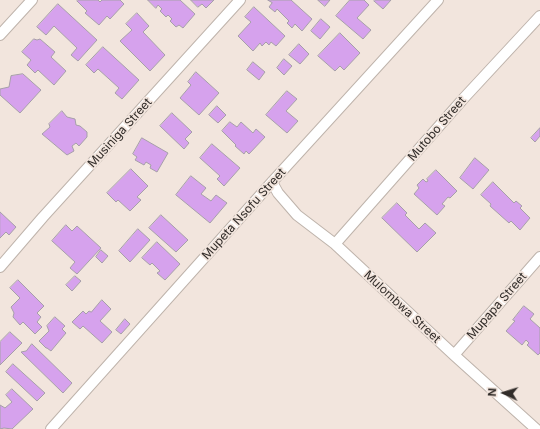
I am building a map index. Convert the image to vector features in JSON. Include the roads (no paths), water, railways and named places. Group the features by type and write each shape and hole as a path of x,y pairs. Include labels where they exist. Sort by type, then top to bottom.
{"street":[{"path":"0,35 32,0"},
{"name":"Musiniga Street","path":"0,267 240,0"},
{"name":"Mupeta Nsofu Street","path":"51,429 272,182 438,0"},
{"name":"Mutobo Street","path":"334,244 463,98 540,16"},
{"name":"Mulombwa Street","path":"272,182 278,193 297,215 334,244 536,429"},
{"name":"Mupapa Street","path":"454,355 540,257"}]}
